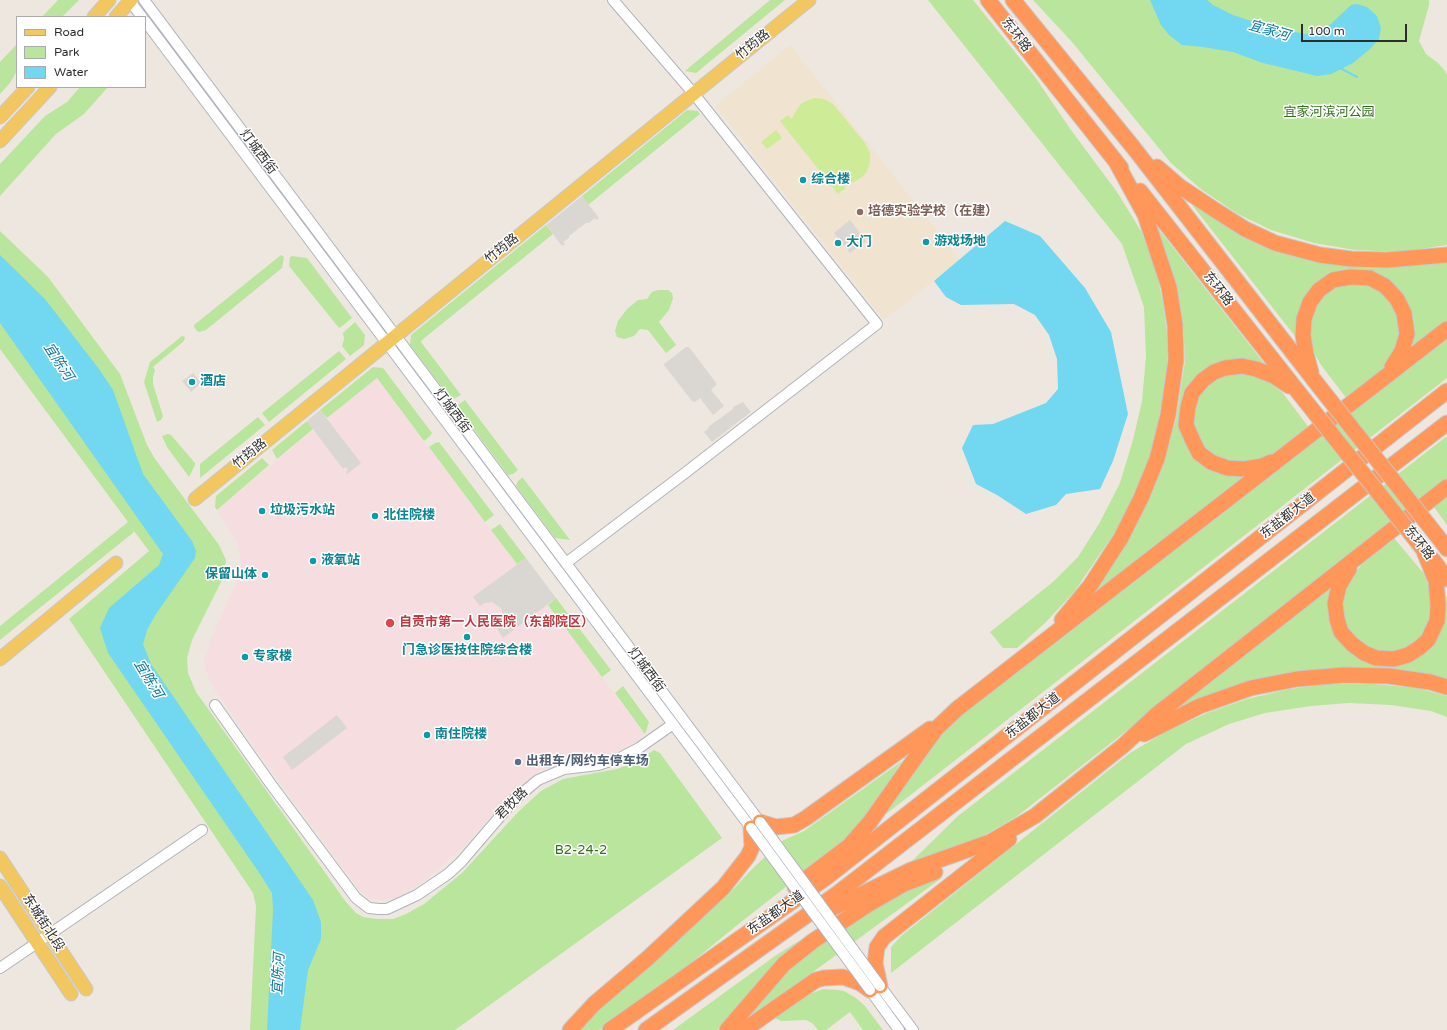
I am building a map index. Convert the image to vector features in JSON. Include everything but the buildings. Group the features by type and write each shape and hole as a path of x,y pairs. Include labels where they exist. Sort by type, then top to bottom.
{"highway":[{"name":"东环路","path":"988,0 1447,579"},
{"name":"东环路","path":"1013,0 1133,147 1314,380 1444,544"},
{"path":"1133,147 1179,186 1245,229 1275,243 1320,255 1351,259 1388,260 1447,255"},
{"path":"1044,641 1090,586 1121,538 1141,498 1157,459 1168,415 1176,360 1175,325 1168,287 1145,215 1116,160"},
{"path":"1314,380 1306,354 1303,335 1304,319 1310,302 1319,290 1334,280 1350,277 1370,278 1385,286 1397,299 1404,313 1407,334 1402,350 1394,365 1379,382"},
{"path":"1241,318 1257,306"},
{"path":"570,1030 594,1004 648,958 723,888 748,856 752,847 756,825 776,828 794,825 800,822 957,709 1447,329"},
{"path":"1284,456 1262,466 1245,469 1226,468 1211,462 1199,453 1193,441 1186,424 1188,407 1192,393 1203,380 1214,372 1225,368 1242,366 1256,369 1274,376 1299,393"},
{"name":"东盐都大道","path":"610,1030 827,877 1447,391"},
{"name":"东盐都大道","path":"646,1030 838,893 1447,423"},
{"path":"744,1030 816,980 843,977 875,988 877,947 884,937 1000,847 1124,744 1156,715 1447,487"},
{"path":"1360,556 1346,572 1339,586 1335,604 1341,632 1352,644 1364,653 1376,658 1394,659 1408,655 1419,648 1428,640 1437,621 1438,605 1436,581 1424,549"},
{"path":"1124,744 1200,706 1251,688 1297,679 1344,675 1389,676 1430,682 1447,687"},
{"path":"744,936 784,896 849,846 870,822 937,728 957,709"},
{"path":"782,933 911,870 990,842 1036,816"},
{"path":"727,1030 784,964 819,937 869,904 904,884 1000,847"}],"main road":[{"path":"95,16 109,0"},
{"path":"117,16 130,0"},
{"name":"竹筠路","path":"195,499 809,0"},
{"path":"0,118 27,88"},
{"path":"0,141 49,88"},
{"path":"0,659 116,563"},
{"name":"东城街北段","path":"0,858 86,989"},
{"name":"东城街北段","path":"0,886 72,994"}],"street":[{"path":"130,0 141,16"},
{"name":"灯城西街","path":"144,0 390,339 673,724 756,825"},
{"path":"566,563 679,478 877,324 694,94 613,0"},
{"name":"灯城西街","path":"146,22 390,339 566,563 756,825"},
{"name":"君牧路","path":"215,705 270,784 356,898 369,908 387,909 430,887 448,874 461,862 515,799 538,780 564,768 598,765 620,758 639,748 673,724"},
{"path":"756,825 875,988 900,1030"},
{"path":"0,968 202,830"},
{"path":"875,988 913,1030"}],"shaded area":[{"name":"培德实验学校（在建）","path":"790,45 960,260 884,320 715,106"},
{"path":"582,196 599,218 596,220 595,218 589,223 586,223 569,236 569,238 563,242 565,244 562,246 546,225"},
{"path":"850,220 866,241 850,253 834,233"},
{"path":"686,347 689,347 717,384 711,390 724,406 713,415 700,398 695,402 692,401 664,365"},
{"path":"193,373 201,383 191,392 182,381"},
{"name":"自贡市第一人民医院（东部院区）","path":"376,378 645,734 632,745 614,753 563,762 542,770 518,787 462,848 427,879 396,898 381,900 371,899 359,890 278,780 214,689 204,667 204,660 210,641 241,569 241,559 237,543 217,510"},
{"path":"743,402 751,412 712,442 704,432 709,428 708,427 733,409 733,407"},
{"path":"320,410 361,463 347,474 346,472 348,470 346,467 343,469 307,421"},
{"path":"526,558 556,598 503,638 497,629 501,625 504,618 501,608 492,602 484,603 480,606 473,597"},
{"path":"337,715 347,728 292,770 283,757"}],"green space":[{"path":"58,0 79,0 63,16 43,16"},
{"path":"770,0 785,0 696,73 685,71"},
{"path":"928,0 973,0 1035,77 1071,130 1117,192 1141,231 1156,270 1163,302 1168,341 1167,376 1153,448 1137,487 1117,529 1074,592 1045,623 1017,648 1003,648 990,632 1053,582 1078,557 1100,522 1120,483 1133,440 1142,401 1146,356 1144,307 1122,244"},
{"name":"宜家河滨河公园","path":"1033,0 1429,0 1419,41 1426,54 1438,63 1447,75 1447,245 1400,252 1355,250 1314,243 1271,230 1238,214 1202,190 1171,163 1072,42"},
{"path":"16,45 16,73 10,83 0,94 0,62"},
{"path":"79,88 107,88 84,114 56,134 0,196 0,164 45,116 67,102"},
{"path":"814,98 824,99 833,104 865,143 870,153 870,163 866,173 854,182 842,184 846,188 838,194 780,121 788,115 792,119 800,105"},
{"path":"687,110 698,111 700,114 588,205 582,196"},
{"path":"776,130 782,138 767,149 761,142"},
{"path":"1189,201 1241,234 1388,266 1438,264 1447,262 1447,323 1406,355 1409,344 1388,281 1328,277 1298,340"},
{"path":"546,225 553,234 422,340 421,342 461,395 451,399 410,345 411,335"},
{"path":"1157,227 1267,367 1248,361 1192,384 1188,444 1253,474 1079,609 1129,540 1149,499 1164,461 1176,419 1185,361 1183,324 1176,284"},
{"name":"B2-24-2","path":"0,231 48,277 120,374 147,445 155,459 219,545 226,560 224,576 192,640 187,658 188,673 196,692 346,902 356,913 363,917 377,919 393,919 406,914 424,904 462,873 518,812 541,791 563,779 617,769 635,762 654,750 660,753 722,838 455,1030 250,1030 256,906 253,893 69,619 149,551 131,527 134,532 0,640 0,626 128,522 0,349"},
{"path":"281,255 284,257 282,268 206,330 199,332 197,331 194,325"},
{"path":"290,257 307,258 352,318 339,328 289,266"},
{"path":"1344,283 1371,284 1392,300 1401,328 1398,345 1389,361 1375,378 1347,399 1321,365 1314,353 1310,337 1310,323 1319,298"},
{"path":"658,290 668,290 672,293 673,298 669,310 659,322 676,345 666,353 648,330 640,329 634,336 624,339 617,337 615,331 618,321 627,309 638,300 647,299 652,292"},
{"path":"355,322 365,335 364,345 350,356 342,346 344,339 343,333"},
{"path":"1447,335 1447,378 877,821 927,747 959,716"},
{"path":"182,336 185,337 184,341 153,367 155,370 153,384 163,416 161,420 157,422 144,382 150,362"},
{"path":"339,351 346,359 269,422 262,413"},
{"path":"373,367 383,368 432,433 424,441 377,378 327,418 320,410"},
{"path":"1239,372 1266,380 1282,392 1310,429 1282,450 1260,460 1244,464 1216,458 1204,449 1192,424 1195,396 1213,379"},
{"path":"465,400 518,470 513,474 508,475 458,408 459,404"},
{"path":"258,417 265,425 200,478 200,464"},
{"path":"307,421 313,429 277,459 272,450"},
{"path":"168,434 171,435 195,463 189,477 167,447 162,436"},
{"path":"1447,436 1447,481 1016,817 985,835 909,864 958,816"},
{"path":"439,442 494,515 485,522 429,447"},
{"path":"262,458 269,465 217,510 215,507 216,496"},
{"path":"523,477 570,540 555,538 516,486 518,481"},
{"path":"1447,496 1447,525 1434,507"},
{"path":"500,524 526,558 517,564 491,530"},
{"path":"1394,538 1425,575 1430,591 1432,609 1430,623 1424,633 1414,643 1405,649 1393,653 1380,653 1367,648 1347,631 1342,618 1342,605 1350,579 1366,559"},
{"path":"1336,580 1348,647 1411,660 1443,592 1447,597 1447,681 1346,668 1162,716"},
{"path":"556,598 611,670 602,677 548,605"},
{"path":"1327,684 1374,684 1417,688 1447,696 1447,717 1431,711 1391,705 1349,703 1311,706 1265,713 1229,724 1186,744 891,973 891,947 901,936 1130,753 1167,731 1207,713 1247,699 1289,689"},
{"path":"623,686 649,722 645,734 615,693"},
{"path":"902,761 861,823 837,847 686,967 599,1030 581,1030 587,1021 729,894 751,870 782,841 804,831"},
{"path":"943,877 739,1026 768,992 796,963 815,948 887,902 919,886"},
{"path":"816,930 777,960 717,1030 673,1030 775,956"},
{"path":"823,989 844,991 856,998 865,1006 883,1030 863,1030 850,1012 826,1030 818,1030 812,1023 806,1020 781,1021 775,1018 807,995"}],"water":[{"path":"1150,0 1207,0 1213,5 1233,15 1263,25 1305,34 1321,30 1331,24 1351,5 1357,4 1367,7 1377,16 1381,28 1379,39 1370,49 1353,63 1331,74 1317,76 1263,63 1233,52 1182,45 1169,35 1161,25"},
{"path":"1005,221 1040,236 1085,288 1111,332 1128,414 1113,461 1100,489 1066,494 1056,505 1026,514 997,495 976,484 962,448 973,425 993,424 1046,403 1058,389 1057,359 1049,335 1035,315 1014,304 961,305 946,297 934,281"},
{"name":"宜陈河","path":"0,255 45,299 99,369 113,390 143,474 192,541 196,551 195,558 156,614 147,630 143,644 151,664 313,900 321,922 321,939 308,970 300,1030 267,1030 273,910 272,893 108,653 100,628 109,608 159,565 163,554 0,323"}],"waterway":[{"name":"宜家河","path":"1340,68 1357,77"}],"place":[{"name":"综合楼","path":"803,180"},
{"name":"培德实验学校（在建）","path":"860,212"},
{"name":"游戏场地","path":"926,242"},
{"name":"大门","path":"838,243"},
{"name":"酒店","path":"192,382"},
{"name":"垃圾污水站","path":"262,511"},
{"name":"北住院楼","path":"375,516"},
{"name":"液氧站","path":"313,561"},
{"name":"保留山体","path":"265,575"},
{"name":"自贡市第一人民医院（东部院区）","path":"390,623"},
{"name":"门急诊医技住院综合楼","path":"467,637"},
{"name":"专家楼","path":"245,657"},
{"name":"南住院楼","path":"427,735"},
{"name":"出租车/网约车停车场","path":"518,762"}]}
